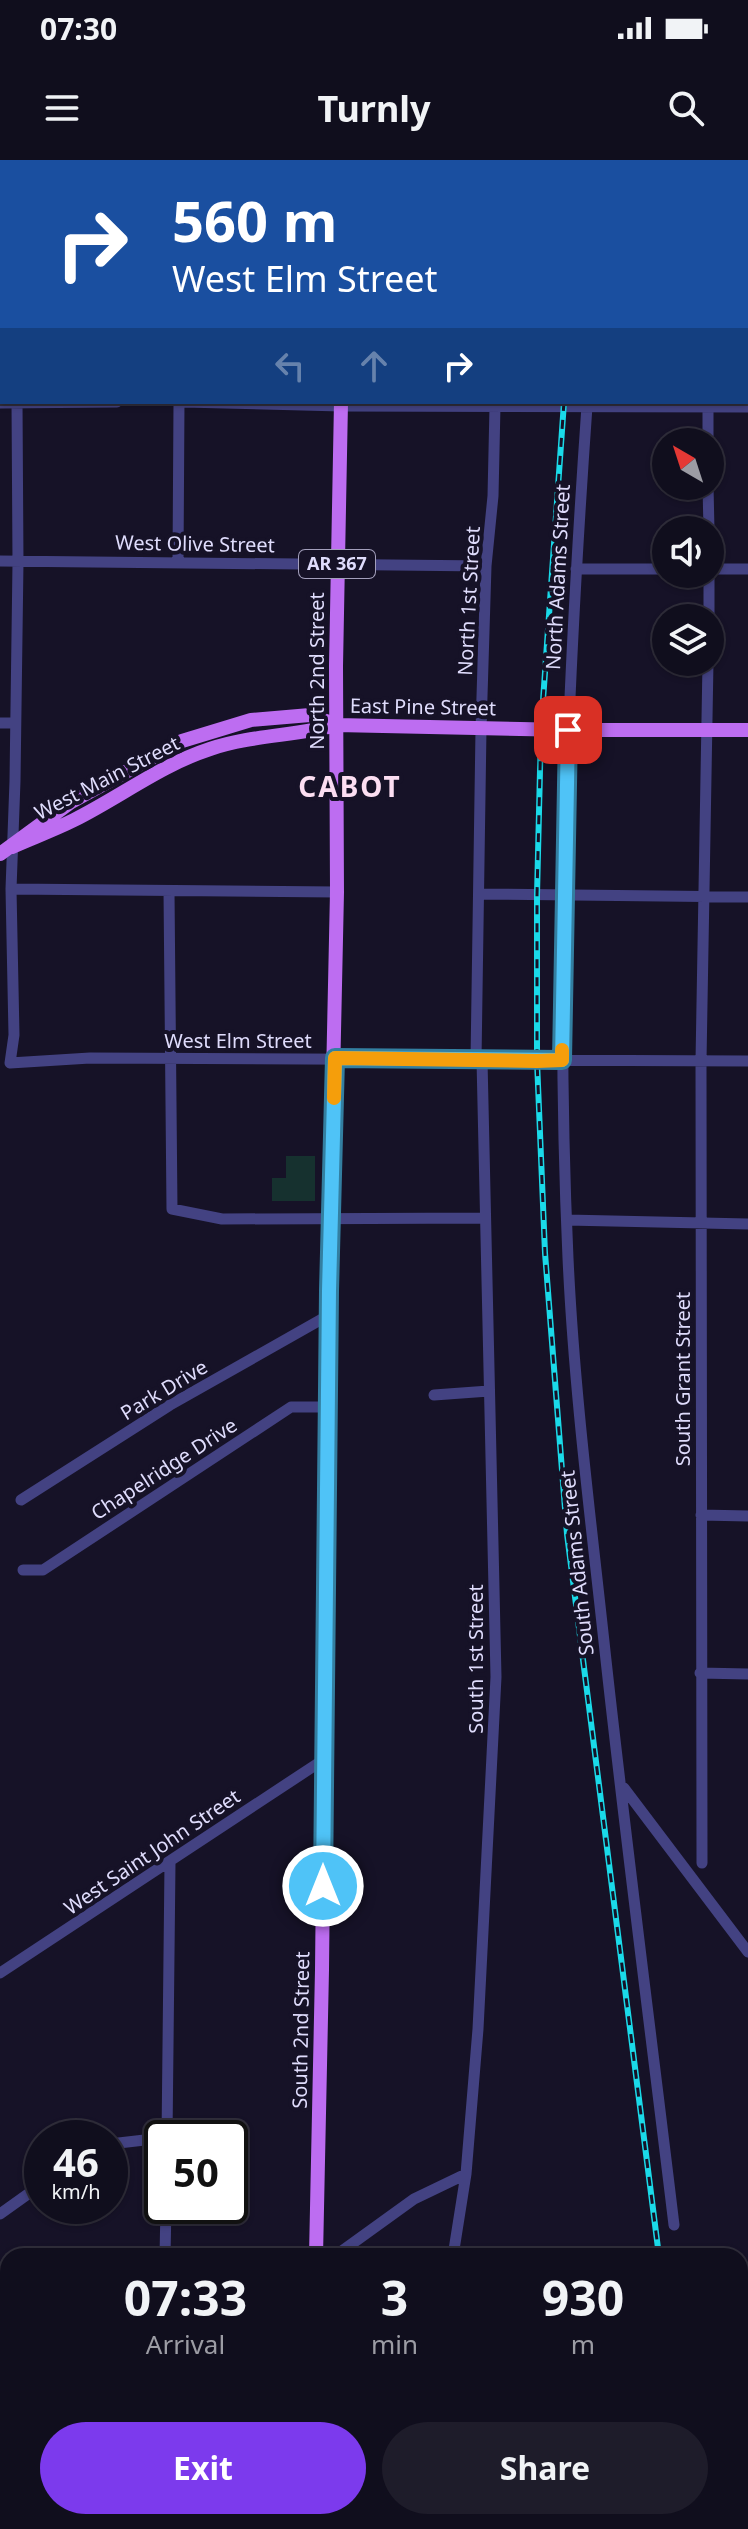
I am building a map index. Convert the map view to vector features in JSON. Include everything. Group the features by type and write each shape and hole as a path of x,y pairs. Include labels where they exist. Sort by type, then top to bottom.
{"main road":[{"name":"North 2nd Street","path":"337,892 337,564 341,404"},
{"name":"East Pine Street","path":"337,725 748,730"},
{"name":"West Main Street","path":"6,850 74,820 165,768 210,749 260,736 313,731 337,725"},
{"name":"South 2nd Street","path":"316,2248 337,892"}],"street":[{"name":"West Elm Street","path":"5,1064 12,1050 14,1035 11,889 6,850 15,723 17,404"},
{"path":"178,562 182,404"},
{"path":"341,404 708,404 748,407"},
{"path":"708,404 708,428"},
{"name":"North 1st Street","path":"479,894 486,566 493,496 495,406"},
{"name":"North Adams Street","path":"565,895 568,730 587,406"},
{"name":"West Olive Street","path":"0,561 486,566"},
{"path":"576,569 652,569"},
{"path":"724,571 748,569"},
{"name":"South Grant Street","path":"702,1863 701,1061 708,676"},
{"path":"0,723 15,723"},
{"path":"11,889 337,892"},
{"path":"169,891 172,1209 222,1219 485,1218"},
{"path":"479,894 748,897"},
{"name":"South 1st Street","path":"454,2248 466,2174 478,2029 496,1692 479,1060 479,894"},
{"name":"South Adams Street","path":"565,895 562,1060 567,1220 583,1449 674,2225"},
{"name":"West Elm Street","path":"5,1064 90,1058 748,1061"},
{"path":"567,1220 748,1224"},
{"name":"Park Drive","path":"21,1500 170,1405 329,1315"},
{"path":"434,1395 489,1391"},
{"name":"Chapelridge Drive","path":"23,1570 43,1570 291,1407 328,1407"},
{"path":"701,1515 748,1516"},
{"path":"700,1673 748,1674"},
{"name":"West Saint John Street","path":"0,1973 323,1760"},
{"path":"621,1784 748,1952"},
{"path":"164,2120 170,1863"},
{"path":"346,2248 414,2199 466,2174"},
{"path":"0,2214 24,2197"},
{"path":"165,2248 166,2224"}],"green space":[{"path":"286,1156 315,1156 315,1201 272,1201 272,1178 286,1178"}],"railway":[{"path":"564,404 541,729 537,895 537,1061 545,1253 567,1534 658,2248"}],"slow traffic":[{"path":"334,1098 335,1058 537,1061 562,1060 562,1050"}],"district":[{"name":"CABOT","path":"350,787"}],"route":[{"path":"323,1886 330,1218 335,1058 562,1060 568,730"}]}
